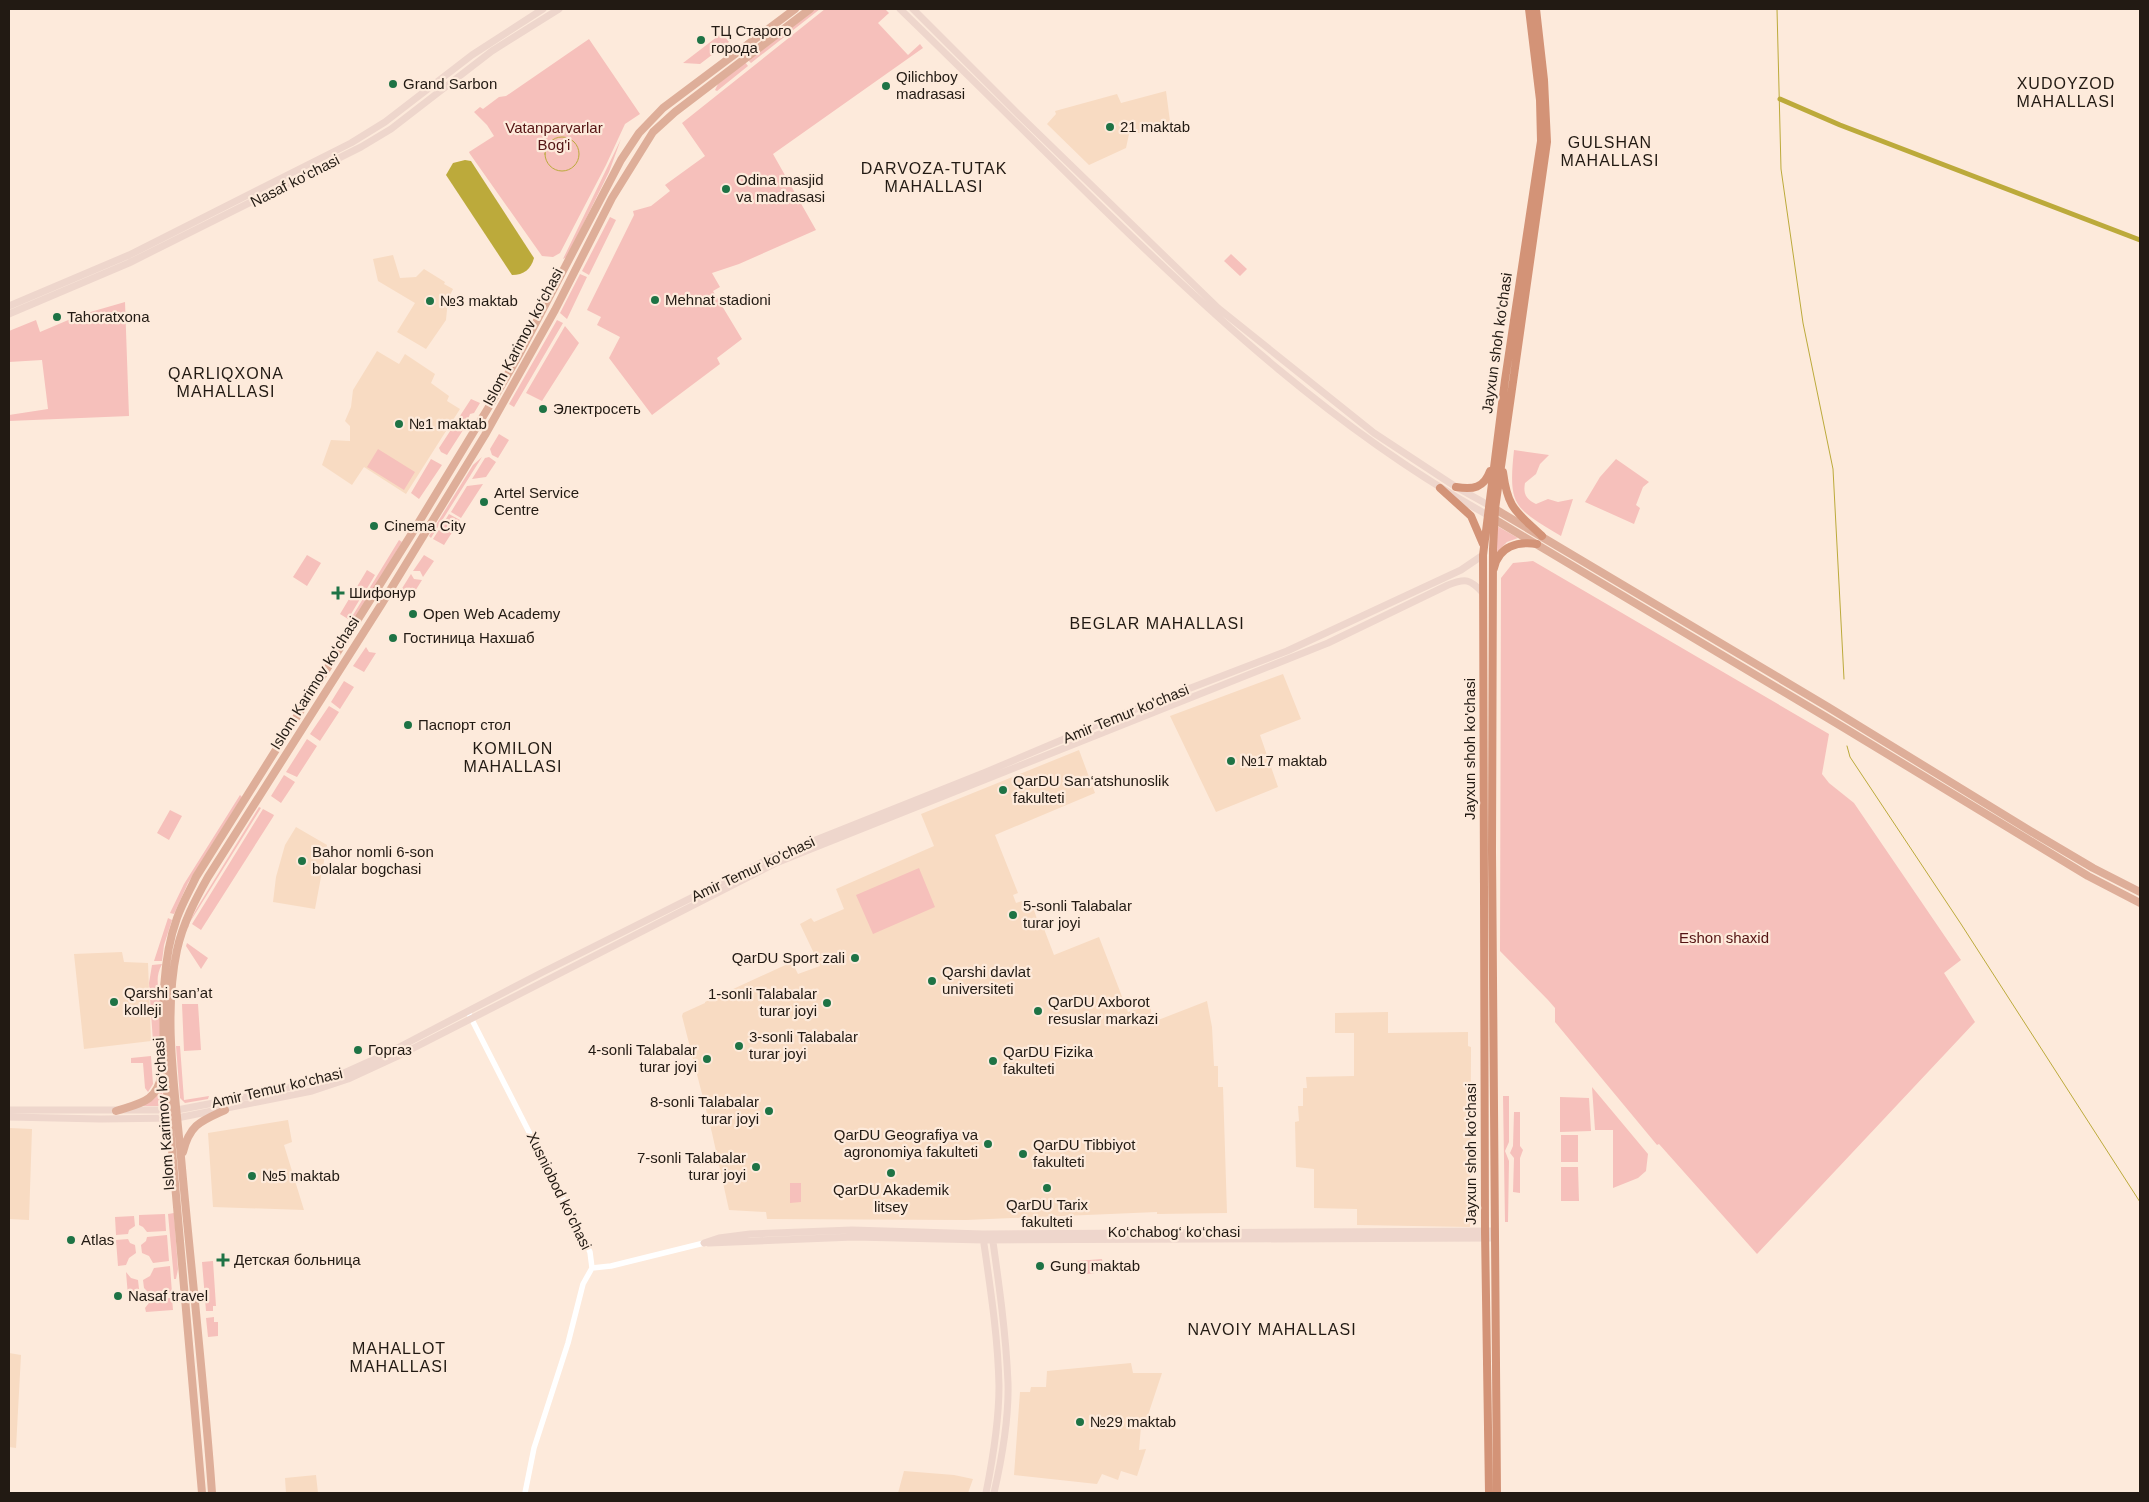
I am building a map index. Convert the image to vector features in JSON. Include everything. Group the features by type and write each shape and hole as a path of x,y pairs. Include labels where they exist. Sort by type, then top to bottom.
{"highway":[{"name":"Jayxun shoh ko'chasi","path":"1498,460 1541,141 1540,100 1529,9"},
{"name":"Jayxun shoh ko'chasi","path":"1489,1493 1485,1151 1489,1018 1494,953 1491,507 1547,142 1544,80 1536,9"},
{"path":"1456,487 1470,489 1484,483 1498,460"},
{"path":"1498,460 1506,495 1512,508 1542,536"},
{"path":"1440,488 1471,516 1483,546"},
{"name":"Jayxun shoh ko'chasi","path":"1491,517 1483,546 1484,954 1489,1018 1494,1150 1497,1493"},
{"path":"1492,579 1496,561 1504,550 1514,544 1525,542 1537,544"},
{"path":"1484,954 1494,953"},
{"path":"1485,1151 1494,1150"}],"main road":[{"name":"Nasaf ko‘chasi","path":"9,306 129,255 351,143 384,122 478,50 543,9"},
{"name":"Nasaf ko‘chasi","path":"9,314 129,263 361,148 391,130 492,51 559,9"},
{"name":"Islom Karimov ko‘chasi","path":"212,1493 181,1159 164,1058 164,994 169,946 177,918 196,876 481,420 520,353 621,160 650,120 663,108 795,9"},
{"name":"Islom Karimov ko‘chasi","path":"202,1493 172,1114 172,1003 177,950 186,918 208,877 382,605 494,420 625,173 653,132 662,123 810,9"},
{"path":"900,9 987,89 1198,295 1294,383 1350,427 1440,488 1841,726 2088,876 2140,903"},
{"path":"913,9 987,89"},
{"path":"592,213 601,218"},
{"path":"1198,295 1374,434 1456,487 1542,536 1828,707 2093,868 2140,892"},
{"name":"Amir Temur ko'chasi","path":"9,1117 172,1114 225,1110 312,1091 348,1079 400,1055 469,1015 773,857 1338,629 1461,570 1483,555"},
{"name":"Amir Temur ko'chasi","path":"9,1110 116,1111 172,1114 271,1092 344,1073 469,1015 776,863 1328,643 1459,581 1474,582 1483,593"},
{"path":"1076,734 1079,742"},
{"path":"2021,836 2026,828"},
{"path":"2088,876 2093,868"},
{"path":"116,1111 144,1102 156,1094 160,1083 164,1058"},
{"path":"181,1159 191,1130 203,1120 225,1110"},
{"name":"Ko‘chabog‘ ko‘chasi","path":"704,1243 718,1238 750,1234 882,1230 983,1237 1494,1235"},
{"path":"983,1237 995,1334 999,1386 995,1441 986,1493"},
{"path":"992,1237 1005,1341 1008,1385 1002,1450 994,1493"}],"street":[{"name":"Xusniobod ko'chasi","path":"469,1015 590,1252 592,1268 583,1284 568,1343 534,1448 525,1493"},
{"name":"Ko‘chabog‘ ko‘chasi","path":"592,1268 611,1266 704,1243"}],"shaded area":[{"name":"21 maktab","path":"1166,91 1171,129 1129,134 1126,148 1089,165 1047,124 1056,114 1055,111 1117,94 1121,103"},
{"path":"465,160 471,161 534,258 529,268 523,273 512,275 446,175 453,163"},
{"name":"№3 maktab","path":"393,255 400,278 416,277 424,269 453,289 448,299 446,320 426,349 397,332 415,303 378,281 373,259"},
{"name":"№1 maktab","path":"377,351 399,364 405,354 435,374 431,383 449,396 447,401 460,409 406,494 364,467 352,485 322,465 331,440 350,441 350,426 345,421 351,407 353,390"},
{"name":"№17 maktab","path":"1283,674 1301,719 1260,735 1278,787 1216,812 1170,716"},
{"name":"Qarshi davlat universiteti","path":"1079,750 1095,793 995,835 1018,893 1013,895 1016,903 1025,900 1031,911 1034,910 1038,922 1041,921 1054,955 1099,937 1128,1012 1150,1005 1153,1022 1207,1001 1212,1027 1214,1066 1218,1066 1218,1087 1223,1087 1227,1213 1157,1214 1157,1212 966,1220 767,1219 766,1212 729,1210 712,1133 682,1016 683,1013 792,962 798,974 820,966 800,924 811,918 814,922 844,909 836,889 934,846 921,814"},
{"name":"Bahor nomli 6-son bolalar bogchasi","path":"296,827 327,845 315,909 273,902 276,877 285,845"},
{"name":"Qarshi san’at kolleji","path":"122,952 124,962 148,963 151,1041 84,1049 74,954"},
{"path":"1388,1012 1388,1033 1468,1032 1468,1046 1471,1047 1470,1227 1357,1225 1357,1209 1314,1208 1314,1169 1296,1167 1295,1122 1299,1121 1298,1106 1303,1106 1303,1088 1307,1088 1306,1077 1354,1076 1354,1033 1335,1033 1335,1013"},
{"name":"№5 maktab","path":"288,1120 292,1142 284,1145 304,1210 213,1207 208,1133"},
{"path":"9,1128 32,1129 29,1220 9,1219"},
{"path":"9,1353 21,1355 16,1448 9,1447"},
{"name":"№29 maktab","path":"1131,1363 1133,1373 1162,1373 1147,1418 1145,1418 1141,1426 1139,1450 1146,1449 1137,1476 1121,1471 1118,1480 1102,1474 1097,1484 1014,1475 1020,1392 1030,1392 1031,1387 1046,1387 1047,1371"},
{"path":"904,1471 954,1475 973,1479 968,1493 898,1493"},
{"path":"316,1475 318,1493 286,1493 285,1478"}],"green space":[{"path":"815,9 820,9 751,63 748,60"},
{"path":"825,9 885,9 889,13 878,23 908,55 920,44 923,48 773,154 816,230 739,264 712,273 720,287 713,291 742,339 717,358 720,364 652,415 609,358 620,337 597,325 601,317 587,310 634,215 633,211 651,206 670,191 665,185 705,156 682,123"},
{"path":"722,33 729,42 700,64 683,63"},
{"name":"Vatanparvarlar Bog'i","path":"589,39 640,114 625,124 560,253 553,257 542,256 469,152 494,136 487,125 474,112 480,107 483,109 499,97 506,96"},
{"path":"745,62 748,66 717,91 715,90 718,84"},
{"path":"621,139 609,172 567,257 563,259"},
{"path":"610,217 616,220 589,275 582,271"},
{"path":"1231,254 1247,269 1240,276 1224,261"},
{"path":"580,274 587,277 567,319 560,313"},
{"path":"125,302 129,416 9,421 9,415 48,409 42,360 9,362 9,331 36,320 40,332 80,315"},
{"path":"557,320 563,323 514,407 509,404"},
{"path":"565,326 579,343 542,401 526,393"},
{"path":"471,399 480,403 474,413 470,414 465,427 447,455 441,452 439,448"},
{"path":"499,434 509,440 498,458 492,455 490,449"},
{"path":"378,449 415,472 404,490 367,467"},
{"path":"1514,450 1549,455 1540,464 1536,474 1525,483 1524,490 1528,498 1536,504 1548,499 1558,502 1573,499 1561,536 1533,519 1518,503 1512,483"},
{"path":"482,457 431,538 429,536 473,465"},
{"path":"489,457 496,462 486,477 472,479 485,458"},
{"path":"431,459 442,465 419,499 411,493"},
{"path":"1616,459 1649,482 1643,487 1636,505 1640,508 1634,524 1585,502 1600,477"},
{"path":"483,484 461,518 451,512 467,486"},
{"path":"449,514 460,520 444,545 433,539"},
{"path":"1497,526 1518,538 1507,542 1495,554"},
{"path":"399,540 402,542 353,622 350,620"},
{"path":"307,555 321,563 307,586 293,577"},
{"path":"424,555 434,561 423,577 420,571 413,571"},
{"name":"Eshon shaxid","path":"1533,561 1829,734 1822,774 1829,783 1854,803 1961,960 1944,973 1975,1022 1757,1254 1659,1144 1657,1145 1555,1022 1555,1008 1500,951 1501,578 1513,563"},
{"path":"367,570 375,575 363,595 355,590"},
{"path":"411,574 414,579 422,580 412,596 401,590"},
{"path":"352,594 360,599 348,619 340,614"},
{"path":"366,647 369,652 376,653 364,672 353,666"},
{"path":"344,681 354,687 340,709 331,702"},
{"path":"329,706 339,712 320,741 310,734"},
{"path":"307,739 317,746 297,777 286,772"},
{"path":"284,775 295,782 281,803 271,796"},
{"path":"240,795 242,797 188,883 174,914 170,913 184,884"},
{"path":"259,807 261,808 188,928 186,928 197,908"},
{"path":"263,809 274,815 273,817 201,930 192,924"},
{"path":"170,810 182,816 169,840 157,833"},
{"path":"919,868 935,907 873,934 856,895"},
{"path":"168,918 172,920 164,945 162,961 154,961"},
{"path":"187,943 208,958 201,969 186,946"},
{"path":"162,964 158,973 161,1009 160,1042 153,1042 149,983 152,965"},
{"path":"182,1004 198,1004 201,1050 184,1051"},
{"path":"176,1046 180,1046 184,1100 209,1096 208,1099 185,1103 180,1098"},
{"path":"151,1056 153,1084 148,1092 145,1088 143,1063 131,1063 131,1058"},
{"path":"162,1083 163,1106 139,1106"},
{"path":"1592,1087 1648,1154 1646,1171 1638,1178 1613,1188 1613,1130 1595,1130"},
{"path":"1503,1096 1509,1096 1509,1142 1505,1151 1509,1161 1508,1222 1505,1222"},
{"path":"1560,1097 1589,1098 1591,1131 1560,1132"},
{"path":"1514,1112 1520,1112 1520,1146 1523,1150 1520,1158 1520,1193 1513,1192 1514,1158 1510,1153 1513,1146"},
{"path":"1561,1135 1578,1135 1578,1162 1561,1162"},
{"path":"1561,1167 1578,1167 1579,1201 1561,1201"},
{"path":"790,1183 801,1183 801,1202 790,1203"},
{"path":"174,1213 178,1269 176,1279 174,1279 168,1214"},
{"path":"165,1214 166,1231 147,1232 139,1225 139,1215"},
{"path":"134,1216 135,1226 129,1230 128,1234 116,1235 115,1217"},
{"path":"167,1235 169,1261 153,1263 149,1256 142,1253 141,1245 146,1241 147,1237"},
{"path":"128,1239 130,1243 135,1245 136,1253 129,1258 126,1265 118,1266 116,1240"},
{"path":"1102,1259 1104,1272 1078,1275 1077,1261"},
{"path":"213,1261 216,1306 213,1306 213,1311 206,1311 202,1262"},
{"path":"170,1266 172,1293 151,1295 144,1288 143,1280 150,1276 154,1268"},
{"path":"126,1272 131,1278 138,1280 139,1289 132,1296 128,1296"},
{"path":"172,1298 173,1310 146,1312 145,1308 152,1299"},
{"path":"214,1317 214,1322 218,1322 218,1336 208,1337 206,1318"}],"waterway":[{"path":"1777,9 1781,169 1803,323 1833,469 1844,679"},
{"path":"1780,99 1840,125 2140,240"},
{"path":"562,137 574,142 579,154 574,166 562,171 550,166 545,154 550,142 562,137"},
{"path":"1847,746 1850,757 1961,924 2140,1202"}],"place":[{"name":"ТЦ Старого города","path":"701,40"},
{"name":"Grand Sarbon","path":"393,84"},
{"name":"Qilichboy madrasasi","path":"886,86"},
{"name":"21 maktab","path":"1110,127"},
{"name":"Odina masjid va madrasasi","path":"726,189"},
{"name":"Mehnat stadioni","path":"655,300"},
{"name":"№3 maktab","path":"430,301"},
{"name":"Tahoratxona","path":"57,317"},
{"name":"Электросеть","path":"543,409"},
{"name":"№1 maktab","path":"399,424"},
{"name":"Artel Service Centre","path":"484,502"},
{"name":"Cinema City","path":"374,526"},
{"name":"Шифонур","path":"338,593"},
{"name":"Open Web Academy","path":"413,614"},
{"name":"Гостиница Нахшаб","path":"393,638"},
{"name":"Паспорт стол","path":"408,725"},
{"name":"№17 maktab","path":"1231,761"},
{"name":"QarDU San‘atshunoslik fakulteti","path":"1003,790"},
{"name":"Bahor nomli 6-son bolalar bogchasi","path":"302,861"},
{"name":"5-sonli Talabalar turar joyi","path":"1013,915"},
{"name":"QarDU Sport zali","path":"855,958"},
{"name":"Qarshi davlat universiteti","path":"932,981"},
{"name":"Qarshi san’at kolleji","path":"114,1002"},
{"name":"1-sonli Talabalar turar joyi","path":"827,1003"},
{"name":"QarDU Axborot resuslar markazi","path":"1038,1011"},
{"name":"3-sonli Talabalar turar joyi","path":"739,1046"},
{"name":"Горгаз","path":"358,1050"},
{"name":"4-sonli Talabalar turar joyi","path":"707,1059"},
{"name":"QarDU Fizika fakulteti","path":"993,1061"},
{"name":"8-sonli Talabalar turar joyi","path":"769,1111"},
{"name":"QarDU Geografiya va agronomiya fakulteti","path":"988,1144"},
{"name":"QarDU Tibbiyot fakulteti","path":"1023,1154"},
{"name":"7-sonli Talabalar turar joyi","path":"756,1167"},
{"name":"QarDU Akademik litsey","path":"891,1173"},
{"name":"№5 maktab","path":"252,1176"},
{"name":"QarDU Tarix fakulteti","path":"1047,1188"},
{"name":"Atlas","path":"71,1240"},
{"name":"Детская больница","path":"223,1260"},
{"name":"Gung maktab","path":"1040,1266"},
{"name":"Nasaf travel","path":"118,1296"},
{"name":"№29 maktab","path":"1080,1422"}],"district":[{"name":"XUDOYZOD MAHALLASI","path":"2066,92"},
{"name":"GULSHAN MAHALLASI","path":"1610,151"},
{"name":"DARVOZA-TUTAK MAHALLASI","path":"934,177"},
{"name":"QARLIQXONA MAHALLASI","path":"226,382"},
{"name":"BEGLAR MAHALLASI","path":"1157,623"},
{"name":"KOMILON MAHALLASI","path":"513,757"},
{"name":"NAVOIY MAHALLASI","path":"1272,1329"},
{"name":"MAHALLOT MAHALLASI","path":"399,1357"}]}
